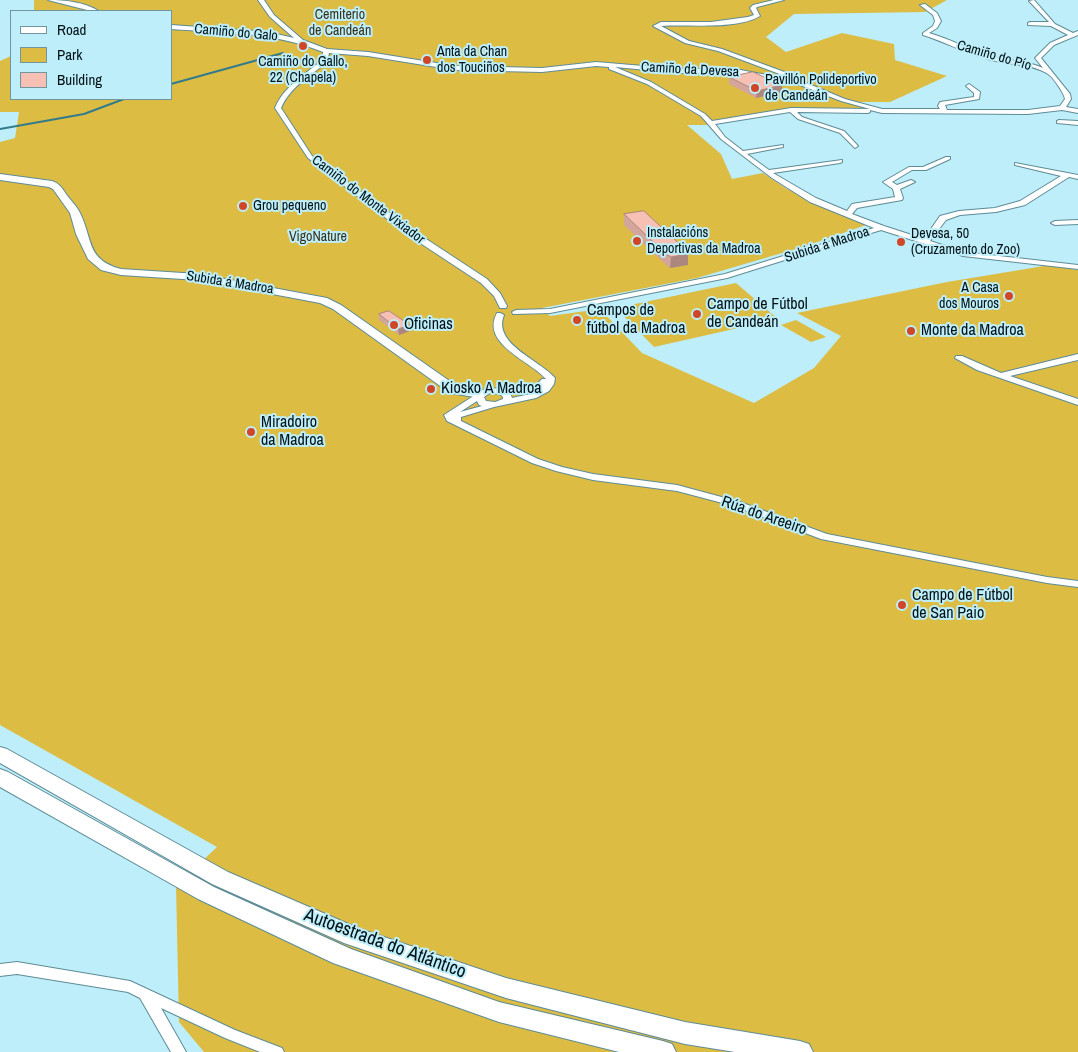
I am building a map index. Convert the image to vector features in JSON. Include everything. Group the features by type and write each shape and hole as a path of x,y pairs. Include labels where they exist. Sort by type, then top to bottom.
{"highway":[{"name":"Autoestrada do Atlántico","path":"0,754 220,878 352,936 506,988 685,1034 800,1052"},
{"name":"Autoestrada do Atlántico","path":"0,777 206,893 342,956 500,1012 663,1052"}],"street":[{"path":"51,0 79,5 93,10"},
{"path":"261,0 272,16 301,41 326,50"},
{"path":"781,0 755,6 753,8 757,16 752,18 734,21 661,24 656,26 675,38 762,65 792,77 797,81"},
{"path":"1032,1 1034,6 1049,17 1056,28 1075,34"},
{"name":"Camiño do Pío","path":"923,5 934,14 938,21 935,27 925,34 990,58 1031,65 1047,72"},
{"path":"1030,24 1052,24"},
{"name":"Camiño do Galo","path":"172,27 268,34 301,41"},
{"path":"1062,108 1068,96 1038,60 1038,56 1052,44 1075,34"},
{"name":"Camiño da Devesa","path":"326,50 368,54 455,68 542,70 586,64 679,72 734,71 797,81 843,100 882,111 1028,112 1062,108 1078,111"},
{"name":"Camiño do Monte Vixiador","path":"326,50 325,61 287,93 280,101 278,108 310,157 411,233 484,281 497,295 502,311"},
{"name":"Camiño da Devesa","path":"609,65 616,70 649,83 703,115 723,138 742,153 813,200 881,228"},
{"path":"945,112 941,106 942,103 977,98 977,92 970,86"},
{"path":"710,123 791,110 882,111"},
{"path":"791,110 800,118 842,132 855,146"},
{"path":"1059,122 1078,123"},
{"path":"742,153 781,146"},
{"path":"848,214 855,206 899,198 896,188 887,182 911,168 924,169 948,158"},
{"path":"768,172 840,161"},
{"path":"1017,164 1078,178"},
{"path":"925,243 943,218 950,215 996,210 1006,206 1022,204 1067,175"},
{"name":"Subida á Madroa","path":"0,177 52,184 56,187 75,213 93,259 105,268 120,272 198,277 322,300 342,311 454,390 480,395"},
{"path":"896,188 911,182"},
{"path":"1055,223 1078,222"},
{"name":"Subida á Madroa","path":"502,311 508,316 516,312 550,311 719,278 881,228 925,243 976,257 1078,267"},
{"path":"458,424 456,416 538,393 551,382 546,373 506,343 499,335 496,320 502,311"},
{"path":"1002,376 1078,357"},
{"path":"959,358 968,364 1078,402"},
{"path":"458,424 450,419 449,415 480,395 494,390 503,392 540,386 544,383 546,373"},
{"path":"503,392 508,396 505,402"},
{"path":"480,395 480,402 491,405"},
{"name":"Rúa do Areeiro","path":"458,424 534,461 559,469 593,477 677,488 737,504 826,537 1047,580 1078,584"},
{"path":"0,970 17,968 112,983 145,994 230,1034 277,1052"},
{"path":"145,994 179,1052"}],"green space":[{"path":"34,0 947,0 925,12 794,14 766,37 786,52 842,33 894,44 895,60 947,76 890,102 852,102 869,109 823,108 772,112 712,125 687,125 721,154 732,179 763,173 787,189 866,225 806,246 697,278 542,308 550,316 600,309 642,353 754,403 814,368 841,336 797,313 947,282 1050,265 1078,270 1078,1052 204,1052 179,1022 176,886 217,847 0,725 0,142 15,138 19,112 0,112 0,61 10,56 10,100 172,100 172,10 34,10"},
{"name":"Campo de Fútbol de Candeán","path":"736,283 778,319 654,347 616,308"},
{"path":"796,320 826,337 811,342 781,325"}],"building":[{"path":"753,72 782,85 757,91 729,77"},
{"path":"644,211 688,254 671,257 667,255 624,214"},
{"path":"389,311 410,325 398,329 379,314"}],"waterway":[{"path":"172,84 283,53"},
{"path":"0,129 84,114 121,100"}],"place":[{"name":"Camiño do Gallo, 22 (Chapela)","path":"303,46"},
{"name":"Anta da Chan dos Touciños","path":"427,60"},
{"name":"Pavillón Polideportivo de Candeán","path":"755,88"},
{"name":"Grou pequeno","path":"243,206"},
{"name":"Instalacións Deportivas da Madroa","path":"637,241"},
{"name":"Devesa, 50 (Cruzamento do Zoo)","path":"901,242"},
{"name":"A Casa dos Mouros","path":"1009,296"},
{"name":"Campo de Fútbol de Candeán","path":"697,314"},
{"name":"Campos de fútbol da Madroa","path":"577,320"},
{"name":"Oficinas","path":"394,325"},
{"name":"Monte da Madroa","path":"911,331"},
{"name":"Kiosko A Madroa","path":"431,389"},
{"name":"Miradoiro da Madroa","path":"251,432"},
{"name":"Campo de Fútbol de San Paio","path":"902,605"}],"park label":[{"name":"Cemiterio de Candeán","path":"340,24"},
{"name":"VigoNature","path":"318,237"}]}
